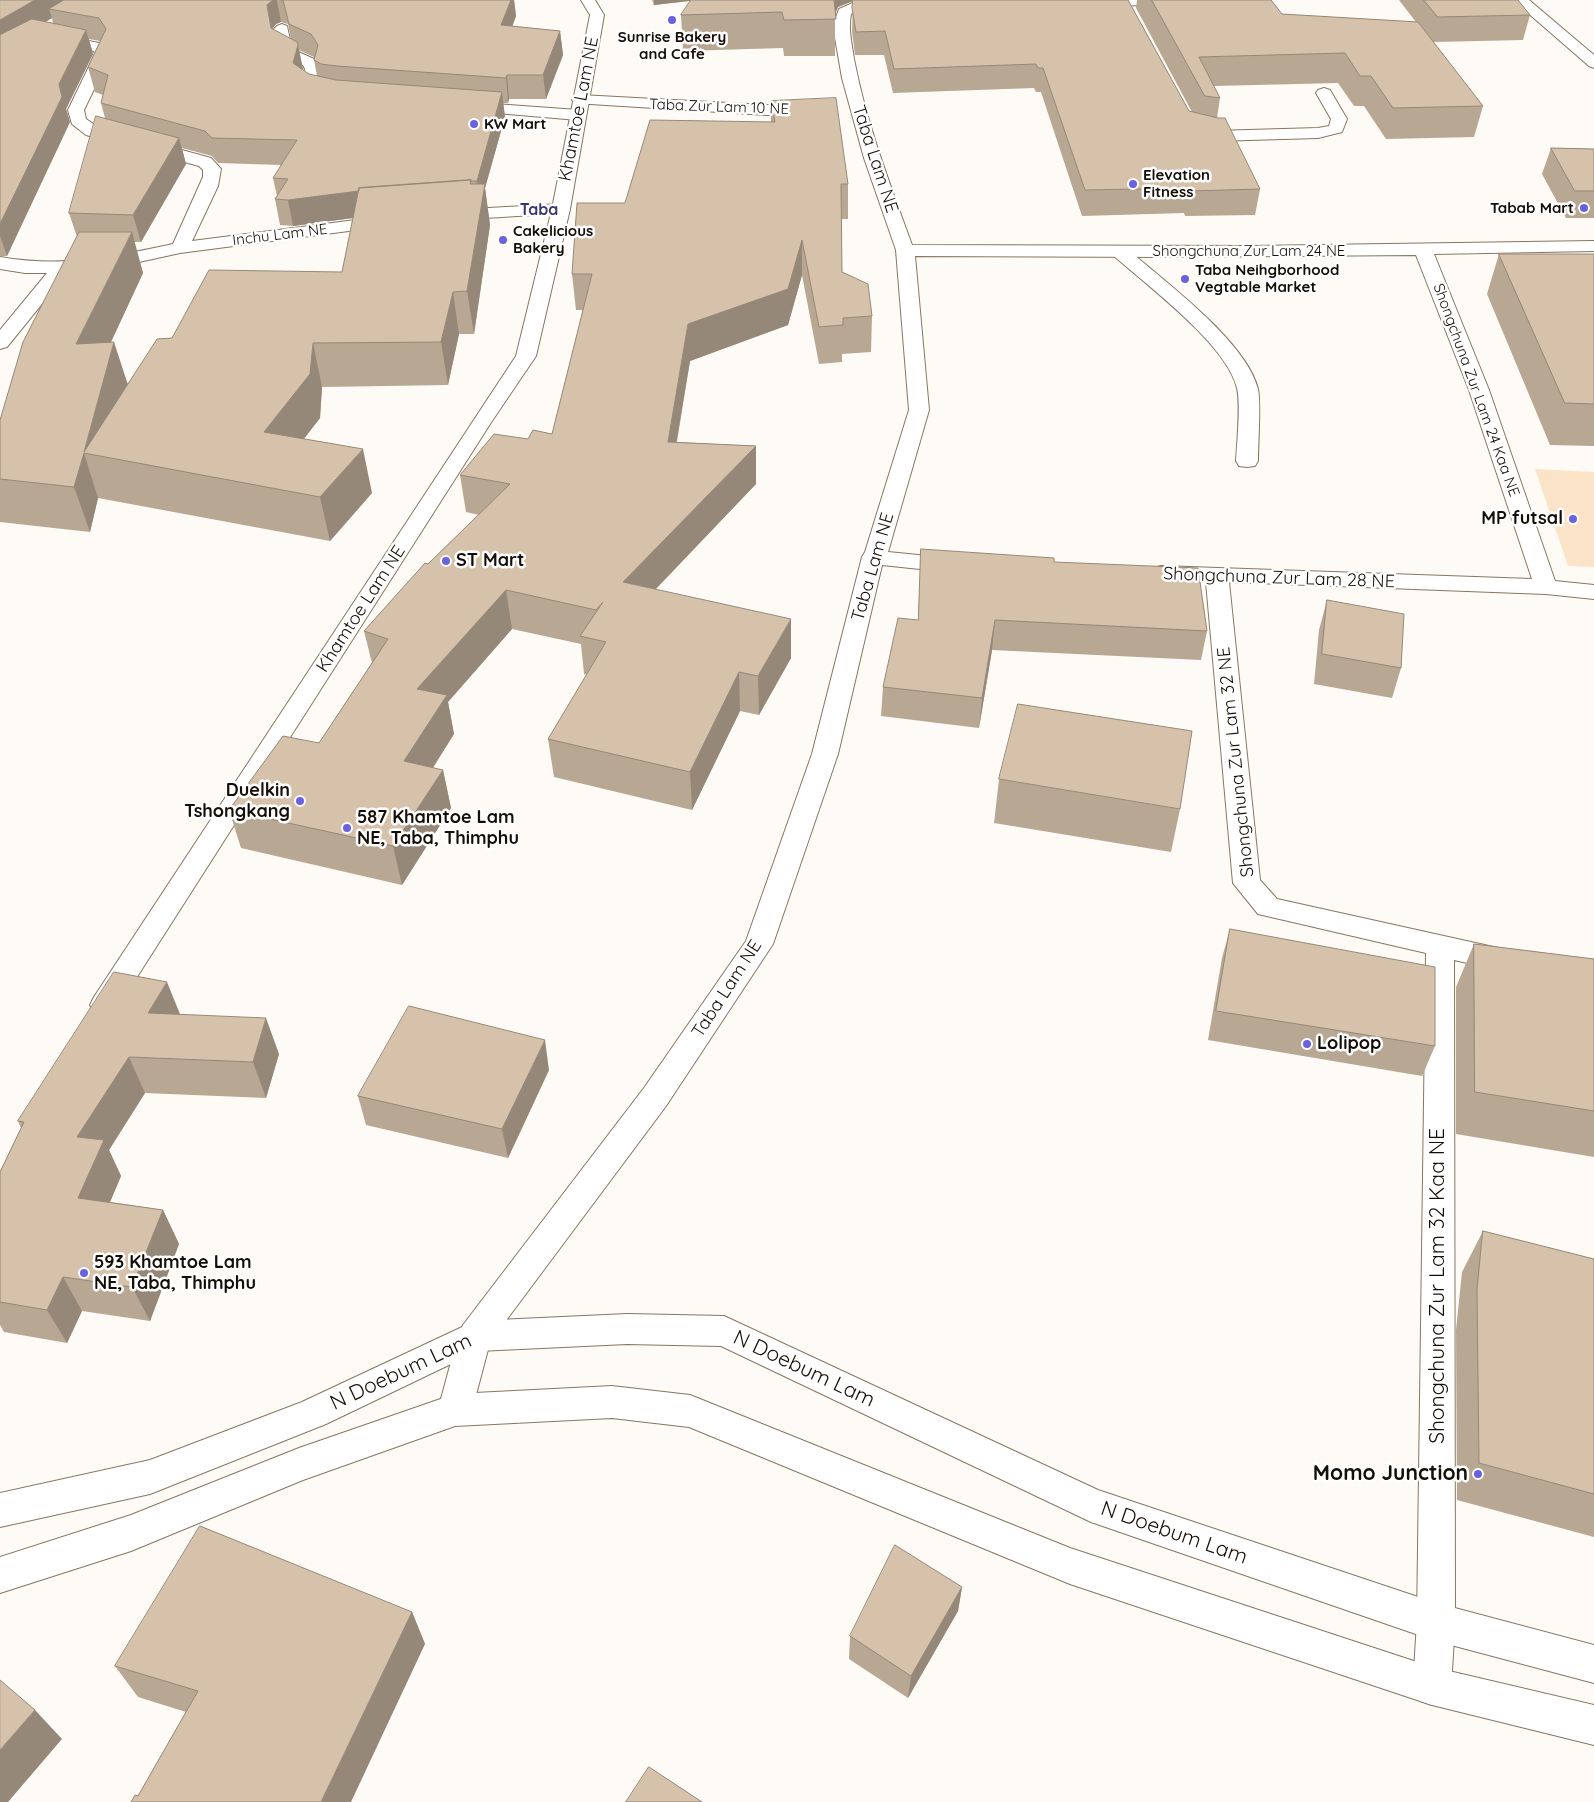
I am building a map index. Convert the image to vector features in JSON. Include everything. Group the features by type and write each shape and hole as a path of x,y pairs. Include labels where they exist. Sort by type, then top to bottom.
{"street":[{"name":"Khamtoe Lam NE","path":"95,1019 526,356 561,209 597,15 588,0"},
{"path":"1075,2 1225,0"},
{"path":"1520,0 1594,63"},
{"path":"1123,1 1131,17"},
{"name":"Taba Lam NE","path":"455,1410 475,1336 655,1097 759,944 825,754 873,556 876,554 919,410 905,250 872,158 849,110 850,78 841,26 844,12 856,2 903,4"},
{"path":"282,29 285,52 309,62 312,69 308,87 320,94 348,98"},
{"path":"45,32 100,48 104,54 76,110 78,121 92,131 205,162 212,169 209,186 180,248"},
{"path":"1188,122 1193,131 1214,136 1318,133 1336,129 1339,119 1324,93"},
{"name":"Taba Zur Lam 10 NE","path":"452,106 822,110"},
{"path":"434,216 561,209"},
{"name":"Inchu Lam NE","path":"0,263 25,267 61,268 98,264 180,248 404,219"},
{"name":"Shongchuna Zur Lam 24 NE","path":"905,250 1120,252 1423,250 1594,246"},
{"name":"Shongchuna Zur Lam 24 Kaa NE","path":"1423,250 1479,390 1546,587"},
{"path":"1120,252 1207,328 1240,368 1248,390 1247,461"},
{"path":"0,343 61,268"},
{"path":"873,556 976,567"},
{"name":"Shongchuna Zur Lam 28 NE","path":"1140,573 1546,587 1594,592"},
{"name":"Shongchuna Zur Lam 32 NE","path":"1217,575 1247,883 1268,907 1536,967"},
{"name":"Shongchuna Zur Lam 32 Kaa NE","path":"1432,1686 1436,1622 1440,947"},
{"name":"N Doebum Lam","path":"0,1510 150,1477 314,1412 475,1336 627,1329 724,1331 1091,1505 1436,1622 1594,1664"},
{"path":"0,1575 131,1533 299,1465 455,1410 612,1402 690,1411 1070,1566 1432,1686 1594,1725"}],"shaded area":[{"name":"MP futsal","path":"1535,469 1594,472 1594,567 1568,566"}],"building":[{"path":"0,0 35,0 0,20"},
{"path":"64,0 273,0 267,5 271,28 297,42 298,45 293,63 309,74 336,80 502,92 477,181 359,188 359,191 288,200 275,199 288,179 273,178 297,140 212,138 205,131 101,103 108,75 88,67 106,29 99,18 49,9"},
{"path":"283,0 511,0 501,25 560,31 543,75 507,75 506,78 337,66 321,64 314,60 318,45 311,34 289,24"},
{"path":"691,0 834,0 836,19 784,20 782,12 681,15"},
{"path":"853,0 1128,0 1189,111 1225,118 1260,189 1189,191 1188,188 1085,190 1043,68 1038,68 1036,64 894,69 885,31 856,32 852,8"},
{"path":"1152,0 1271,0 1282,14 1418,22 1483,106 1393,108 1371,76 1360,76 1345,53 1199,57 1220,98 1205,96"},
{"path":"1424,0 1518,0 1530,15 1438,17"},
{"path":"32,19 86,30 59,84 62,97 0,224 0,35"},
{"path":"836,98 848,184 841,184 842,272 868,284 872,316 843,318 843,325 819,327 802,240 788,289 688,324 668,442 756,446 623,582 791,619 758,676 739,672 690,772 548,739 606,642 580,636 603,602 596,610 506,590 417,689 447,695 404,761 443,770 393,846 229,810 283,736 319,743 388,639 364,631 425,563 428,564 510,484 460,475 494,434 528,439 533,430 552,434 592,274 572,274 577,203 625,203 650,120 775,122 771,101"},
{"path":"96,116 179,138 133,215 69,213"},
{"path":"1551,148 1594,149 1594,191 1575,191"},
{"path":"471,180 470,184 485,184 467,291 453,292 441,342 313,343 310,374 264,432 363,449 320,497 84,453 74,487 0,479 0,420 23,342 79,232 132,232 76,344 114,342 84,452 157,339 172,338 209,270 342,272 359,188"},
{"path":"1499,254 1594,254 1594,404 1565,403"},
{"path":"921,549 1054,558 1054,562 1198,568 1207,631 995,620 982,698 883,687 898,618 918,620"},
{"path":"1327,600 1404,614 1401,668 1322,654"},
{"path":"1018,704 1192,731 1180,809 999,779"},
{"path":"1230,929 1435,967 1435,1046 1216,1011"},
{"path":"1474,944 1594,959 1594,1111 1475,1092"},
{"path":"114,972 167,982 148,1013 266,1018 253,1062 129,1057 77,1137 104,1140 78,1198 163,1210 132,1287 63,1277 47,1310 0,1302 0,1172 24,1122 18,1121"},
{"path":"409,1006 545,1040 502,1129 358,1096"},
{"path":"1483,1231 1594,1259 1594,1494 1479,1463 1477,1290"},
{"path":"200,1526 412,1612 321,1802 131,1802 135,1795 138,1796 198,1691 115,1666"},
{"path":"895,1545 962,1587 911,1676 850,1636"},
{"path":"0,1680 35,1710 0,1750"},
{"path":"649,1767 702,1802 626,1802"}],"place":[{"name":"Sunrise Bakery and Cafe","path":"672,20"},
{"name":"KW Mart","path":"474,124"},
{"name":"Elevation Fitness","path":"1133,184"},
{"name":"Tabab Mart","path":"1584,208"},
{"name":"Cakelicious Bakery","path":"503,240"},
{"name":"Taba Neihgborhood Vegtable Market","path":"1185,279"},
{"name":"MP futsal","path":"1573,519"},
{"name":"ST Mart","path":"446,561"},
{"name":"Duelkin Tshongkang","path":"300,801"},
{"name":"587 Khamtoe Lam NE, Taba, Thimphu","path":"347,828"},
{"name":"Lolipop","path":"1307,1044"},
{"name":"593 Khamtoe Lam NE, Taba, Thimphu","path":"84,1273"},
{"name":"Momo Junction","path":"1478,1474"}],"district":[{"name":"Taba","path":"539,210"}]}
